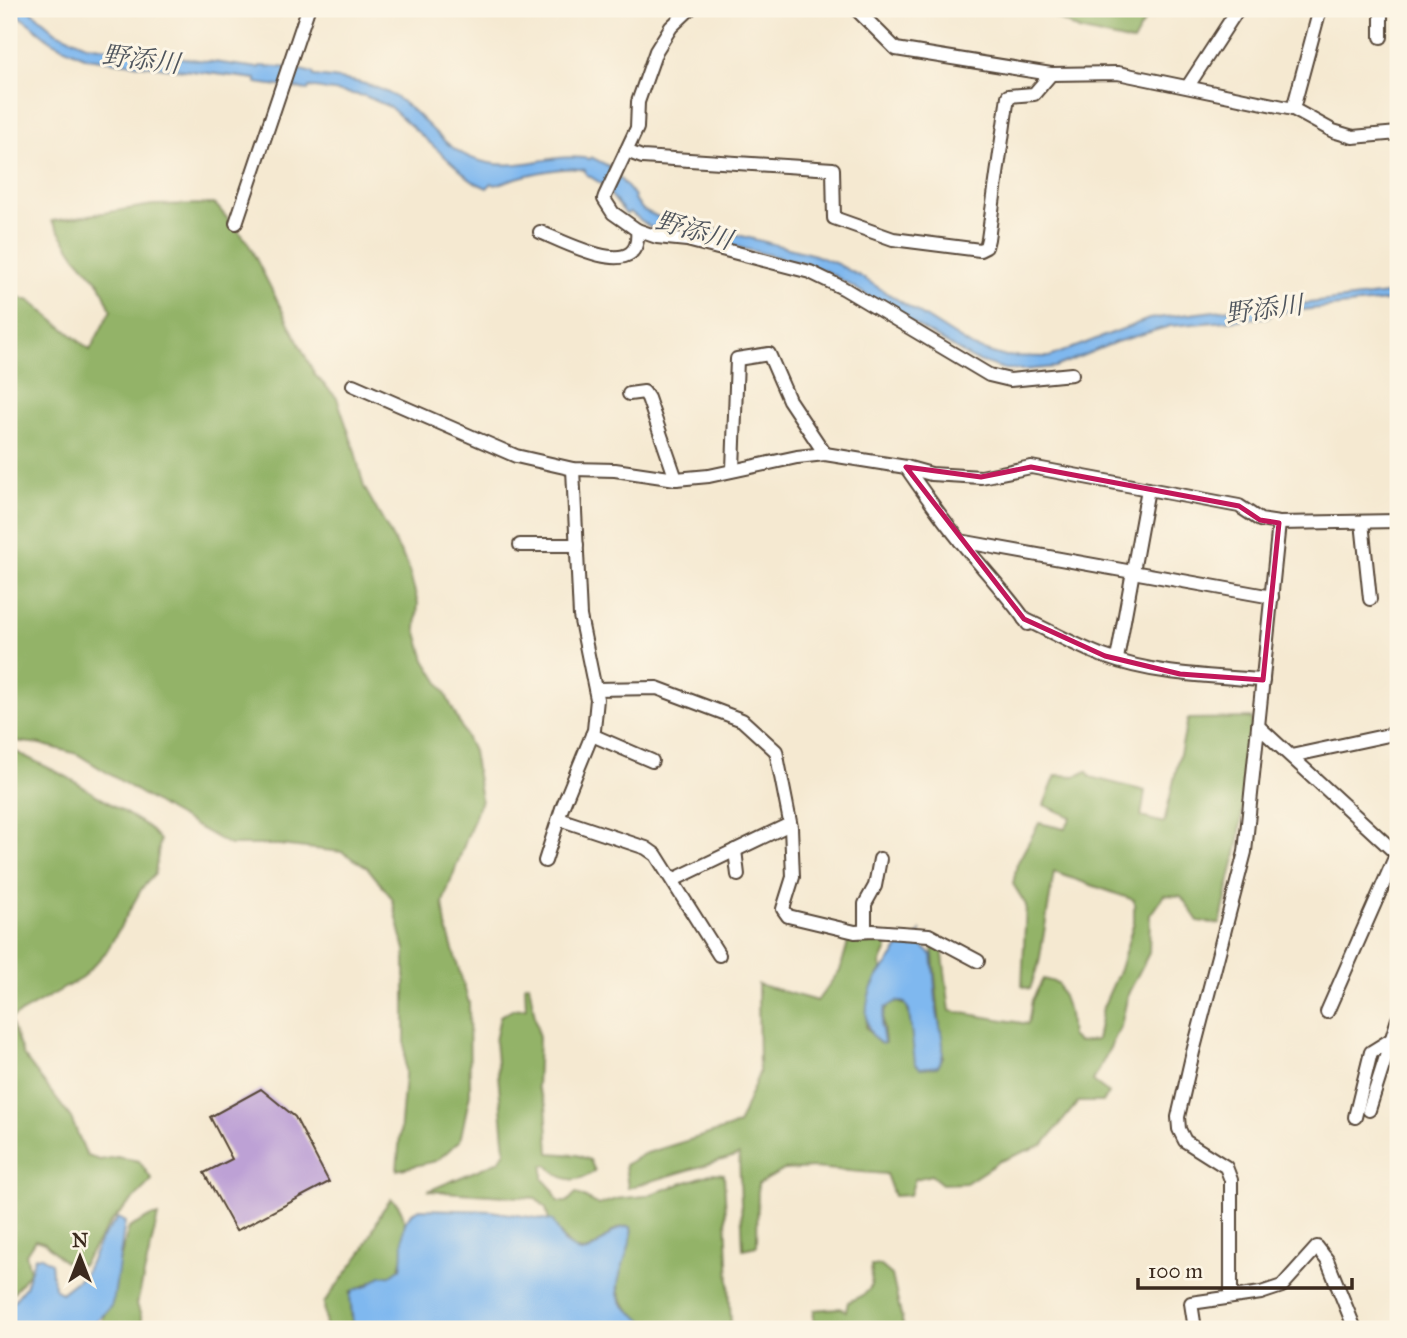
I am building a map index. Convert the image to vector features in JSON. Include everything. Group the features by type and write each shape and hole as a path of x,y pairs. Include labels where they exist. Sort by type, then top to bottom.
{"street":[{"path":"236,222 307,9"},
{"path":"690,9 671,27 656,51 638,102 637,128 605,193 604,199 613,213 637,230 657,237 687,240 810,271 989,375 1010,380 1072,374"},
{"path":"856,9 895,49 1051,74 1118,73 1293,109 1333,131 1353,137 1398,133"},
{"path":"1188,86 1238,9"},
{"path":"1293,109 1320,9"},
{"path":"1381,9 1381,37"},
{"path":"626,150 642,157 833,169 834,218 893,239 980,250 986,247 988,239 1008,96 1034,94 1051,74"},
{"path":"540,232 607,258 614,258 632,252 638,242 637,230"},
{"path":"733,469 737,359 769,354 789,400 825,454"},
{"path":"353,385 516,456 573,469 615,470 676,479 825,454 906,467 931,474 981,477 1031,467 1239,506 1260,520 1279,523 1398,521"},
{"path":"629,394 644,392 648,398 676,479"},
{"path":"906,467 960,541 1007,594 1027,623 1105,656 1144,668 1180,674 1263,680"},
{"path":"545,861 592,735 597,699 580,616 573,469"},
{"path":"1117,659 1148,489"},
{"path":"1362,522 1370,599"},
{"path":"1231,1297 1231,1180 1226,1167 1185,1141 1179,1129 1178,1117 1245,852 1279,523"},
{"path":"960,541 1272,597"},
{"path":"520,545 577,545"},
{"path":"595,688 657,688 742,720 776,751 790,824 793,877 783,909 788,916 855,932 929,935 978,961"},
{"path":"1259,727 1398,854 1327,1012"},
{"path":"1291,757 1398,733"},
{"path":"592,735 652,761"},
{"path":"559,819 646,848 656,855 719,955"},
{"path":"673,880 790,824"},
{"path":"735,850 738,874"},
{"path":"864,931 865,904 875,886 880,859"},
{"path":"1369,1110 1395,1040 1398,1019"},
{"path":"1355,1117 1371,1052 1395,1040"},
{"path":"1195,1329 1191,1303 1282,1286 1317,1247 1327,1260 1355,1329"}],"highlighted area":[{"path":"906,467 981,477 1031,467 1239,506 1260,520 1279,523 1263,680 1180,674 1105,656 1024,619"}],"green space":[{"path":"1040,9 1151,9 1133,42 1079,30"},
{"path":"215,204 247,241 315,375 337,398 364,487 407,564 418,603 416,629 425,660 444,691 473,751 481,800 443,902 446,926 469,1003 470,1094 460,1141 436,1161 397,1170 405,1076 405,950 392,898 367,867 342,852 279,845 230,845 77,754 40,744 14,741 14,751 67,777 148,827 160,840 155,874 142,888 107,951 82,978 10,1019 23,1055 71,1118 87,1156 100,1160 117,1157 139,1161 152,1180 111,1222 82,1265 63,1261 45,1243 35,1240 26,1254 30,1271 9,1299 9,294 30,301 90,350 111,310 100,284 76,257 52,221 153,205"},
{"path":"1252,718 1239,840 1220,924 1198,921 1181,896 1164,895 1150,915 1149,953 1128,994 1121,1026 1093,1081 1109,1093 1103,1102 1078,1102 1044,1144 1000,1161 966,1183 942,1184 931,1175 915,1179 910,1195 894,1196 886,1174 814,1168 784,1170 758,1184 757,1246 743,1249 739,1155 628,1188 625,1165 644,1154 738,1125 759,1073 758,984 817,1001 840,970 849,939 885,937 887,949 880,964 882,969 870,992 866,1027 879,1043 885,1043 885,1010 894,1001 907,1005 915,1046 915,1062 920,1068 937,1067 943,1057 932,945 942,947 950,1011 1028,1024 1032,1000 1043,979 1058,983 1069,1013 1071,1036 1078,1042 1097,1040 1103,1007 1120,969 1134,922 1134,900 1054,872 1039,963 1030,989 1022,986 1026,905 1013,884 1017,864 1039,823 1065,829 1071,817 1044,805 1056,775 1076,776 1087,771 1090,777 1145,791 1141,817 1164,823 1188,719"},
{"path":"529,984 539,1038 537,1087 546,1105 549,1153 577,1155 590,1160 595,1171 582,1178 570,1179 558,1175 548,1165 543,1166 543,1179 553,1190 558,1202 567,1202 576,1193 599,1205 616,1199 645,1196 713,1173 724,1174 731,1326 735,1329 656,1329 633,1313 624,1304 618,1286 632,1235 631,1227 618,1228 593,1248 580,1251 565,1241 549,1221 546,1208 536,1198 428,1191 499,1161 505,1151 495,1041 500,1016 514,1009 526,1008 525,985"},
{"path":"391,1199 398,1205 405,1224 405,1247 399,1268 395,1275 383,1277 350,1292 352,1324 358,1329 326,1329 324,1303 364,1249 382,1211"},
{"path":"151,1216 158,1216 137,1304 145,1329 100,1329 129,1228"},
{"path":"880,1265 892,1275 904,1329 813,1329 814,1310 839,1308 846,1311 848,1302 869,1290 872,1281 871,1266"}],"water":[{"name":"野添川","path":"11,9 29,9 56,32 86,45 258,68 293,68 313,73 314,76 354,81 373,87 392,95 414,111 453,148 477,160 507,165 591,157 609,166 635,196 634,199 643,210 665,220 715,229 815,255 860,276 973,347 1002,356 1049,357 1149,319 1387,294 1398,289 1398,297 1386,301 1274,313 1269,317 1170,326 1116,342 1055,367 1004,369 973,359 828,272 809,265 650,227 630,212 626,214 602,184 586,174 585,170 540,172 495,185 492,183 487,188 472,181 390,107 365,96 309,87 308,90 256,83 256,79 86,58 52,42"},
{"path":"920,932 920,944 932,955 943,1053 938,1066 920,1068 915,1063 909,1011 905,1003 897,1001 885,1008 881,1025 884,1042 882,1044 868,1025 867,1008 876,979 900,945 914,942"},
{"path":"420,1209 491,1211 553,1221 564,1242 579,1252 593,1248 617,1230 631,1227 629,1247 619,1279 619,1298 624,1306 655,1329 358,1329 353,1324 350,1296 354,1290 367,1286 381,1276 391,1275 401,1268 404,1226 412,1213"},
{"path":"118,1218 125,1222 114,1297 111,1306 90,1329 9,1329 11,1305 25,1287 35,1257 40,1256 51,1263 54,1284 61,1293 84,1275 101,1239"}],"building":[{"path":"261,1089 295,1117 329,1182 236,1231 204,1173 232,1159 210,1117"}]}
